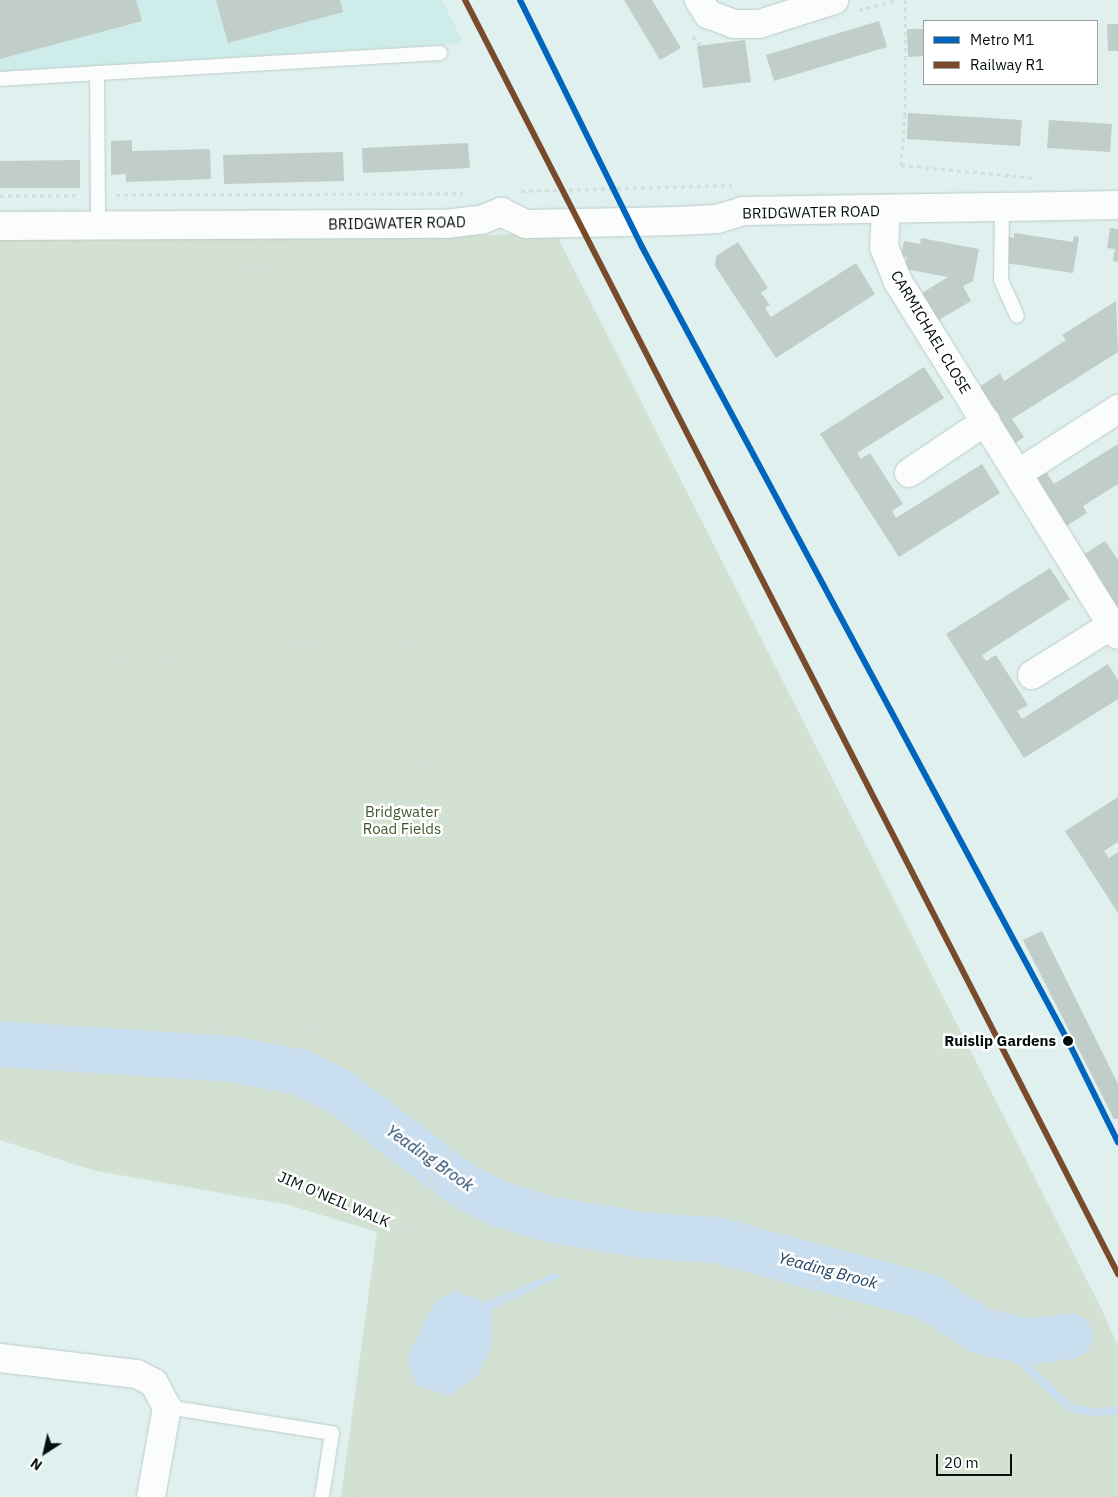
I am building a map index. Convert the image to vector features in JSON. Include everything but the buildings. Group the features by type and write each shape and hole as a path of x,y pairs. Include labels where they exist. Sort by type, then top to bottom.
{"street":[{"path":"699,0 708,14 734,24 759,24 834,0"},
{"name":"BRIDGWATER ROAD","path":"0,226 427,224 481,220 501,212 526,224 678,221 717,218 743,211 1118,206"},
{"name":"CARMICHAEL CLOSE","path":"886,210 884,247 897,280 1019,473 1115,630 1032,675"},
{"path":"1019,473 1118,409"},
{"path":"909,473 986,421"},
{"path":"1,1364 137,1374 154,1383 167,1407 151,1497"}],"lane":[{"path":"0,79 440,53"},
{"path":"97,73 98,225"},
{"path":"1002,209 1001,280 1017,316"},
{"path":"167,1407 332,1433 322,1497"}],"path":[{"path":"905,0 905,114 902,165 1039,178"},
{"path":"512,191 737,185"},
{"path":"0,196 473,193"},
{"path":"0,495 129,536 234,591 338,670 496,848 556,949 596,1059 533,667 501,596 314,328 262,269 261,246"},
{"path":"0,459 212,302 250,269"},
{"path":"0,277 262,269"},
{"path":"314,328 409,644 428,772 468,1110 459,1136 452,1142 399,1227 544,1265 641,1272 763,1288 888,1332 1051,1462 1082,1497"},
{"path":"118,662 144,639 172,661"},
{"path":"0,655 118,662 145,684 172,661 303,644 409,644"},
{"path":"315,1028 409,644"},
{"path":"0,1009 212,1025 364,1029 400,1050 468,1110"},
{"name":"JIM O'NEIL WALK","path":"0,1122 21,1129 248,1164 399,1227 358,1497"},
{"path":"459,1136 491,1152 738,1199 760,1200"},
{"path":"430,1177 443,1213 464,1226 486,1251"}],"shaded area":[{"path":"0,0 442,0 463,43 0,72"},
{"path":"552,1274 565,1275 492,1309 492,1345 477,1377 447,1396 416,1384 407,1357 434,1303 454,1290 486,1302"}],"green space":[{"name":"Bridgwater Road Fields","path":"556,234 1102,1310 1118,1346 1118,1497 341,1497 377,1232 289,1205 92,1170 0,1140 0,240"}],"waterway":[{"name":"Yeading Brook","path":"0,1044 231,1059 299,1072 337,1090 461,1184 497,1203 548,1219 649,1236 716,1240 928,1297 981,1331 1028,1342 1070,1336"},
{"name":"Yeading Brook","path":"1002,1336 1024,1365 1071,1408 1098,1413 1118,1410"}],"metro line":[{"name":"M1","path":"520,0 641,245 1068,1041 1118,1142"}],"rail line":[{"name":"R1","path":"465,0 1118,1274"}],"place":[{"name":"Ruislip Gardens","path":"1068,1041"}]}
